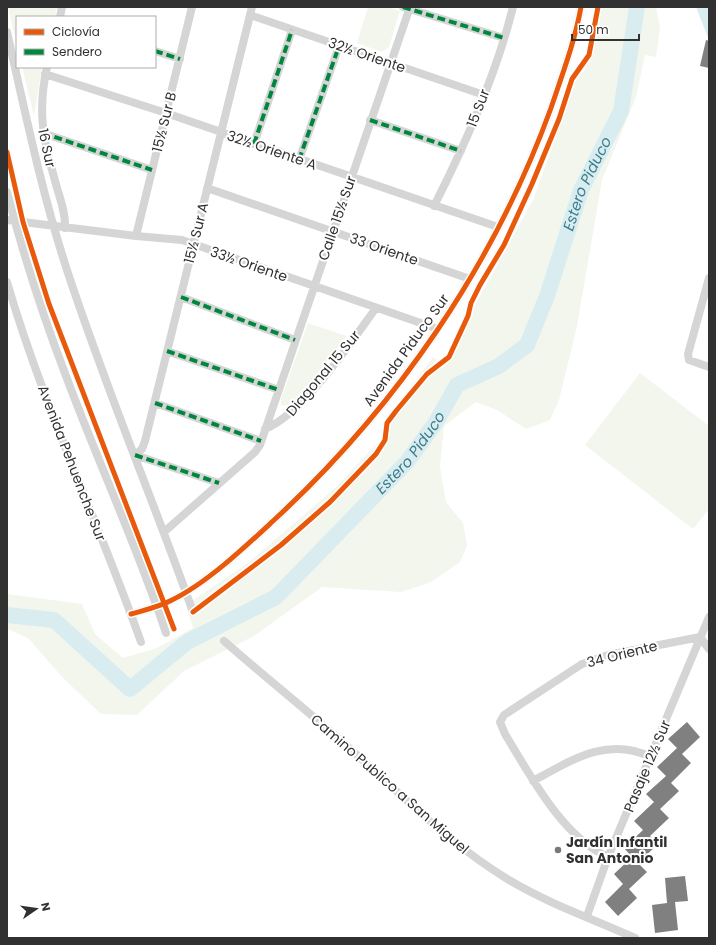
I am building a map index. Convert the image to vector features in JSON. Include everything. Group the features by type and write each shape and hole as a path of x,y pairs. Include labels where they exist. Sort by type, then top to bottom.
{"street":[{"name":"15½ Sur B","path":"136,236 192,7"},
{"name":"15 Sur","path":"434,206 461,150 484,95 513,7"},
{"name":"Avenida Piduco Sur","path":"131,614 157,606 186,592 262,532 322,474 381,407 438,329 470,279 498,228 523,176 545,124 573,42 581,7"},
{"path":"408,8 504,38"},
{"name":"Calle 15½ Sur","path":"265,429 408,8"},
{"name":"32½ Oriente","path":"251,11 292,30 484,95"},
{"name":"15½ Sur A","path":"135,455 144,445 155,403 251,11"},
{"path":"254,144 292,30"},
{"path":"7,32 54,227 91,341 193,612"},
{"path":"299,160 339,46"},
{"path":"156,50 180,59"},
{"name":"32½ Oriente A","path":"46,71 350,178 498,228"},
{"name":"16 Sur","path":"46,71 41,94 43,133 64,213 65,228"},
{"path":"370,120 461,150"},
{"path":"43,133 152,170"},
{"name":"33 Oriente","path":"207,188 470,279"},
{"name":"Avenida Pehuenche Sur","path":"7,192 11,221 42,311 66,377 157,606 166,633"},
{"name":"33½ Oriente","path":"11,221 136,236 178,239 438,329"},
{"path":"709,278 688,354 689,360 709,368"},
{"name":"Avenida Pehuenche Sur","path":"7,282 16,314 80,488 141,642"},
{"path":"181,298 295,340"},
{"name":"Diagonal 15 Sur","path":"265,429 281,421 292,412 334,363 376,308"},
{"path":"167,351 279,390"},
{"path":"155,403 261,441"},
{"path":"164,532 255,452 265,429"},
{"path":"135,455 219,483"},
{"name":"Pasaje 12½ Sur","path":"587,916 608,857 709,617"},
{"path":"700,637 709,649"},
{"name":"34 Oriente","path":"533,781 505,734 500,722 504,715 582,664 616,654 700,637"},
{"name":"Camino Publico a San Miguel","path":"224,641 347,746 452,841 509,880 573,912 587,916 635,938"},
{"path":"608,857 597,853 564,822 533,781 582,755 608,748 630,749 651,756"}],"shaded area":[{"path":"8,7 57,7 55,16 16,16 16,42"},
{"path":"368,7 389,7 400,11 389,47 382,52 357,43"},
{"path":"601,7 656,7 660,28 656,57 645,55 636,97 602,180 577,326 559,400 550,420 526,429 497,410 476,402 444,426 440,467 446,502 463,523 467,545 460,562 431,582 401,592 322,587 254,636 184,671 137,715 101,714 62,677 28,638 7,629 7,594 82,604 95,634 123,658 157,648 193,628 186,605 249,562 336,487 389,431 382,424 433,357 441,363 488,282 533,200 563,117 577,68 584,72"},
{"path":"696,7 709,7 709,40"},
{"path":"22,68 42,68 34,116"},
{"path":"308,323 347,336 291,406 281,405 281,399"},
{"path":"640,373 709,426 709,509 693,529 585,445"}],"building":[{"path":"706,40 709,41 709,68 700,66"},
{"path":"687,722 700,737 682,754 691,763 671,783 679,791 660,809 669,818 650,836 658,844 638,863 647,872 629,889 637,898 618,916 605,902 623,884 614,874 632,857 624,848 643,830 634,821 654,802 646,794 666,776 657,767 677,748 668,739"},
{"path":"685,876 688,901 675,902 678,930 655,933 652,905 667,903 665,878"}],"waterway":[{"name":"Estero Piduco","path":"7,615 54,620 130,689 187,642 276,597 407,462 436,422 457,385 499,366 527,345 547,296 581,190 621,111 637,7"}],"marked path":[{"path":"403,7 504,38"},
{"path":"254,144 292,30"},
{"path":"299,160 339,46"},
{"path":"156,51 180,59"},
{"path":"370,120 461,151"},
{"path":"43,133 152,170"},
{"path":"181,297 295,340"},
{"path":"167,351 279,390"},
{"path":"155,403 261,441"},
{"path":"135,455 219,483"}],"cycle path":[{"path":"131,614 162,605 185,593 199,584 238,553 318,477 360,431 400,382 437,331 470,278 501,223 528,166 551,108 572,45 581,7"},
{"path":"193,612 281,545 330,502 376,454 385,440 387,423 396,411 427,374 449,357 468,316 471,303 504,245 532,184 559,119 572,79 589,55 598,7"},
{"path":"7,152 23,222 49,304 174,629"}],"place":[{"name":"Jardín Infantil San Antonio","path":"558,850"}]}
